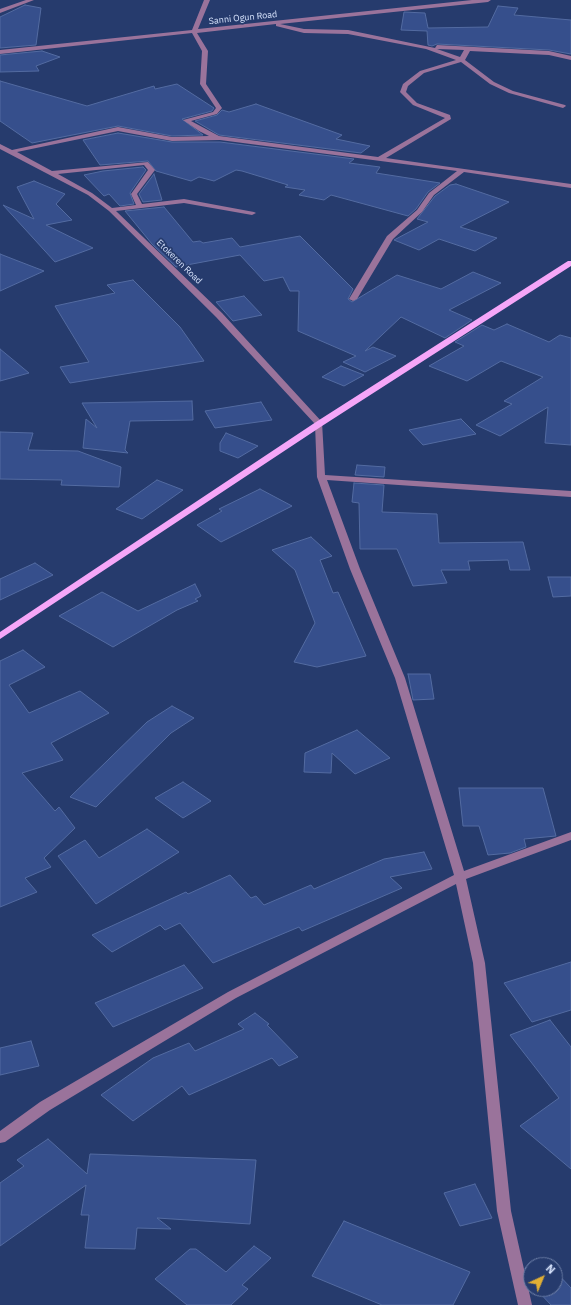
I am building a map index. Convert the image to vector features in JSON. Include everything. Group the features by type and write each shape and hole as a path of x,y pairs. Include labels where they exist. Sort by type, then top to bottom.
{"main road":[{"path":"0,636 319,424 571,263"}],"street":[{"path":"0,11 31,0"},
{"path":"207,0 194,32 205,51 203,84 219,108 215,113 186,120 201,130 220,138"},
{"name":"Sanni Ogun Road","path":"0,52 488,0"},
{"path":"274,23 294,30 348,32 427,47 549,54 571,58"},
{"path":"427,47 462,60 492,83 510,92 563,106"},
{"path":"379,159 448,119 448,116 415,104 403,92 405,85 427,69 462,60 468,49"},
{"path":"10,152 118,129 172,139 220,138 463,170 571,186"},
{"name":"Etokeren Road","path":"0,146 90,194 111,210 219,315 319,424"},
{"path":"51,173 146,163 152,170 134,194 140,206"},
{"path":"353,299 390,238 420,211 431,194 463,170"},
{"path":"111,210 184,201 252,213"},
{"path":"319,424 321,477 355,569 400,678 460,877 479,963 504,1211 525,1305"},
{"path":"321,477 571,494"},
{"path":"0,1138 45,1106 232,995 460,877 571,836"}],"building":[{"path":"25,5 41,8 36,45 0,48 0,17"},
{"path":"498,6 518,8 514,15 571,20 571,54 549,50 437,44 432,46 428,45 427,31 401,30 404,12 425,13 428,28 488,27"},
{"path":"42,51 60,57 36,66 39,71 0,72 0,55"},
{"path":"0,81 87,106 154,86 155,89 177,84 214,108 212,111 182,119 203,135 172,136 118,126 32,143 0,121"},
{"path":"256,104 342,135 336,139 370,146 361,153 219,135 195,121 217,115 222,110 229,112"},
{"path":"118,133 172,142 220,142 354,159 349,163 380,167 376,173 440,183 428,192 416,209 408,216 331,195 324,200 299,195 305,190 285,187 288,185 236,170 214,181 199,177 191,181 156,171 148,161 100,165 83,140"},
{"path":"143,167 146,170 130,193 134,204 120,206 109,194 104,196 84,175 103,171"},
{"path":"154,174 162,200 143,202 139,194"},
{"path":"34,181 65,194 56,204 72,220 46,225 93,248 55,262 3,205 34,219 17,187"},
{"path":"456,184 509,202 460,227 497,238 475,251 439,239 419,250 394,240 428,222 417,219 435,196 450,185"},
{"path":"164,207 193,242 200,241 203,243 232,238 240,247 300,236 353,289 348,299 352,302 397,275 441,289 473,272 501,283 449,310 472,320 445,338 401,317 365,351 373,347 396,356 365,372 343,362 356,356 298,331 299,291 290,291 283,277 264,281 240,255 176,267 152,244 125,211"},
{"path":"0,254 18,261 44,271 0,291"},
{"path":"133,280 180,327 204,361 70,383 60,367 89,362 55,306 115,293 107,285"},
{"path":"244,296 262,315 233,321 216,302"},
{"path":"507,324 549,342 560,335 571,338 571,445 545,443 548,407 500,436 476,425 512,404 504,401 543,377 501,361 467,381 429,366 464,346 455,342 482,325 494,330"},
{"path":"0,349 29,373 0,381"},
{"path":"341,366 364,375 344,386 322,377"},
{"path":"192,401 193,420 130,421 125,450 128,453 83,448 86,419 97,428 82,403"},
{"path":"261,402 272,420 215,428 205,411"},
{"path":"461,419 476,434 423,445 409,430"},
{"path":"0,432 33,433 28,450 78,451 121,467 119,487 61,485 62,480 0,479"},
{"path":"226,433 258,446 238,458 220,451 220,443"},
{"path":"357,465 385,467 384,477 355,475"},
{"path":"157,480 183,490 142,519 116,509"},
{"path":"354,483 384,485 382,512 437,514 439,543 523,542 530,570 510,570 508,560 468,561 470,570 441,570 447,583 413,586 397,549 360,549 359,503 352,502"},
{"path":"260,489 292,506 221,542 197,525 222,511 219,509"},
{"path":"311,537 332,556 320,560 333,593 338,592 366,656 317,667 294,662 315,623 295,570 272,550"},
{"path":"35,563 53,575 0,600 0,579"},
{"path":"548,577 571,577 571,596 553,597"},
{"path":"195,584 201,596 195,599 198,601 177,610 113,647 59,616 102,592 138,611"},
{"path":"23,650 45,667 9,685 29,713 80,691 109,713 51,743 63,760 22,773 55,811 59,807 75,828 44,858 51,867 25,878 37,892 0,907 0,661"},
{"path":"408,674 430,674 434,699 413,700"},
{"path":"172,706 194,718 171,733 96,807 70,797 147,722"},
{"path":"357,730 390,758 355,774 332,753 331,773 304,772 305,753"},
{"path":"183,782 211,801 183,818 155,798"},
{"path":"459,788 543,788 556,836 524,839 526,847 510,853 488,855 479,826 463,826"},
{"path":"147,829 179,852 96,904 58,856 85,840 99,858"},
{"path":"424,852 432,869 390,877 402,888 302,931 299,927 213,963 180,923 165,930 160,925 112,952 92,935 186,892 188,894 230,875 251,898 256,896 264,905 311,885 314,889 384,859"},
{"path":"571,962 571,1010 532,1022 504,983"},
{"path":"184,965 203,988 113,1027 95,1003"},
{"path":"255,1013 269,1024 267,1025 298,1057 279,1066 272,1058 189,1095 182,1086 133,1121 101,1095 153,1058 189,1043 195,1051 244,1029 238,1024"},
{"path":"550,1020 571,1047 571,1169 520,1126 559,1098 510,1035"},
{"path":"31,1041 39,1066 0,1075 0,1048"},
{"path":"48,1139 87,1174 90,1154 256,1160 250,1224 157,1218 171,1229 137,1228 135,1249 85,1248 89,1215 81,1215 86,1185 0,1246 0,1183 24,1166 17,1160"},
{"path":"475,1184 492,1218 460,1226 444,1193"},
{"path":"344,1221 470,1272 453,1305 382,1305 312,1276"},
{"path":"254,1246 271,1258 242,1285 248,1289 231,1305 187,1305 155,1279 190,1249 196,1249 226,1272"},
{"path":"563,1280 571,1288 571,1305 551,1305 544,1297 563,1297"}]}
